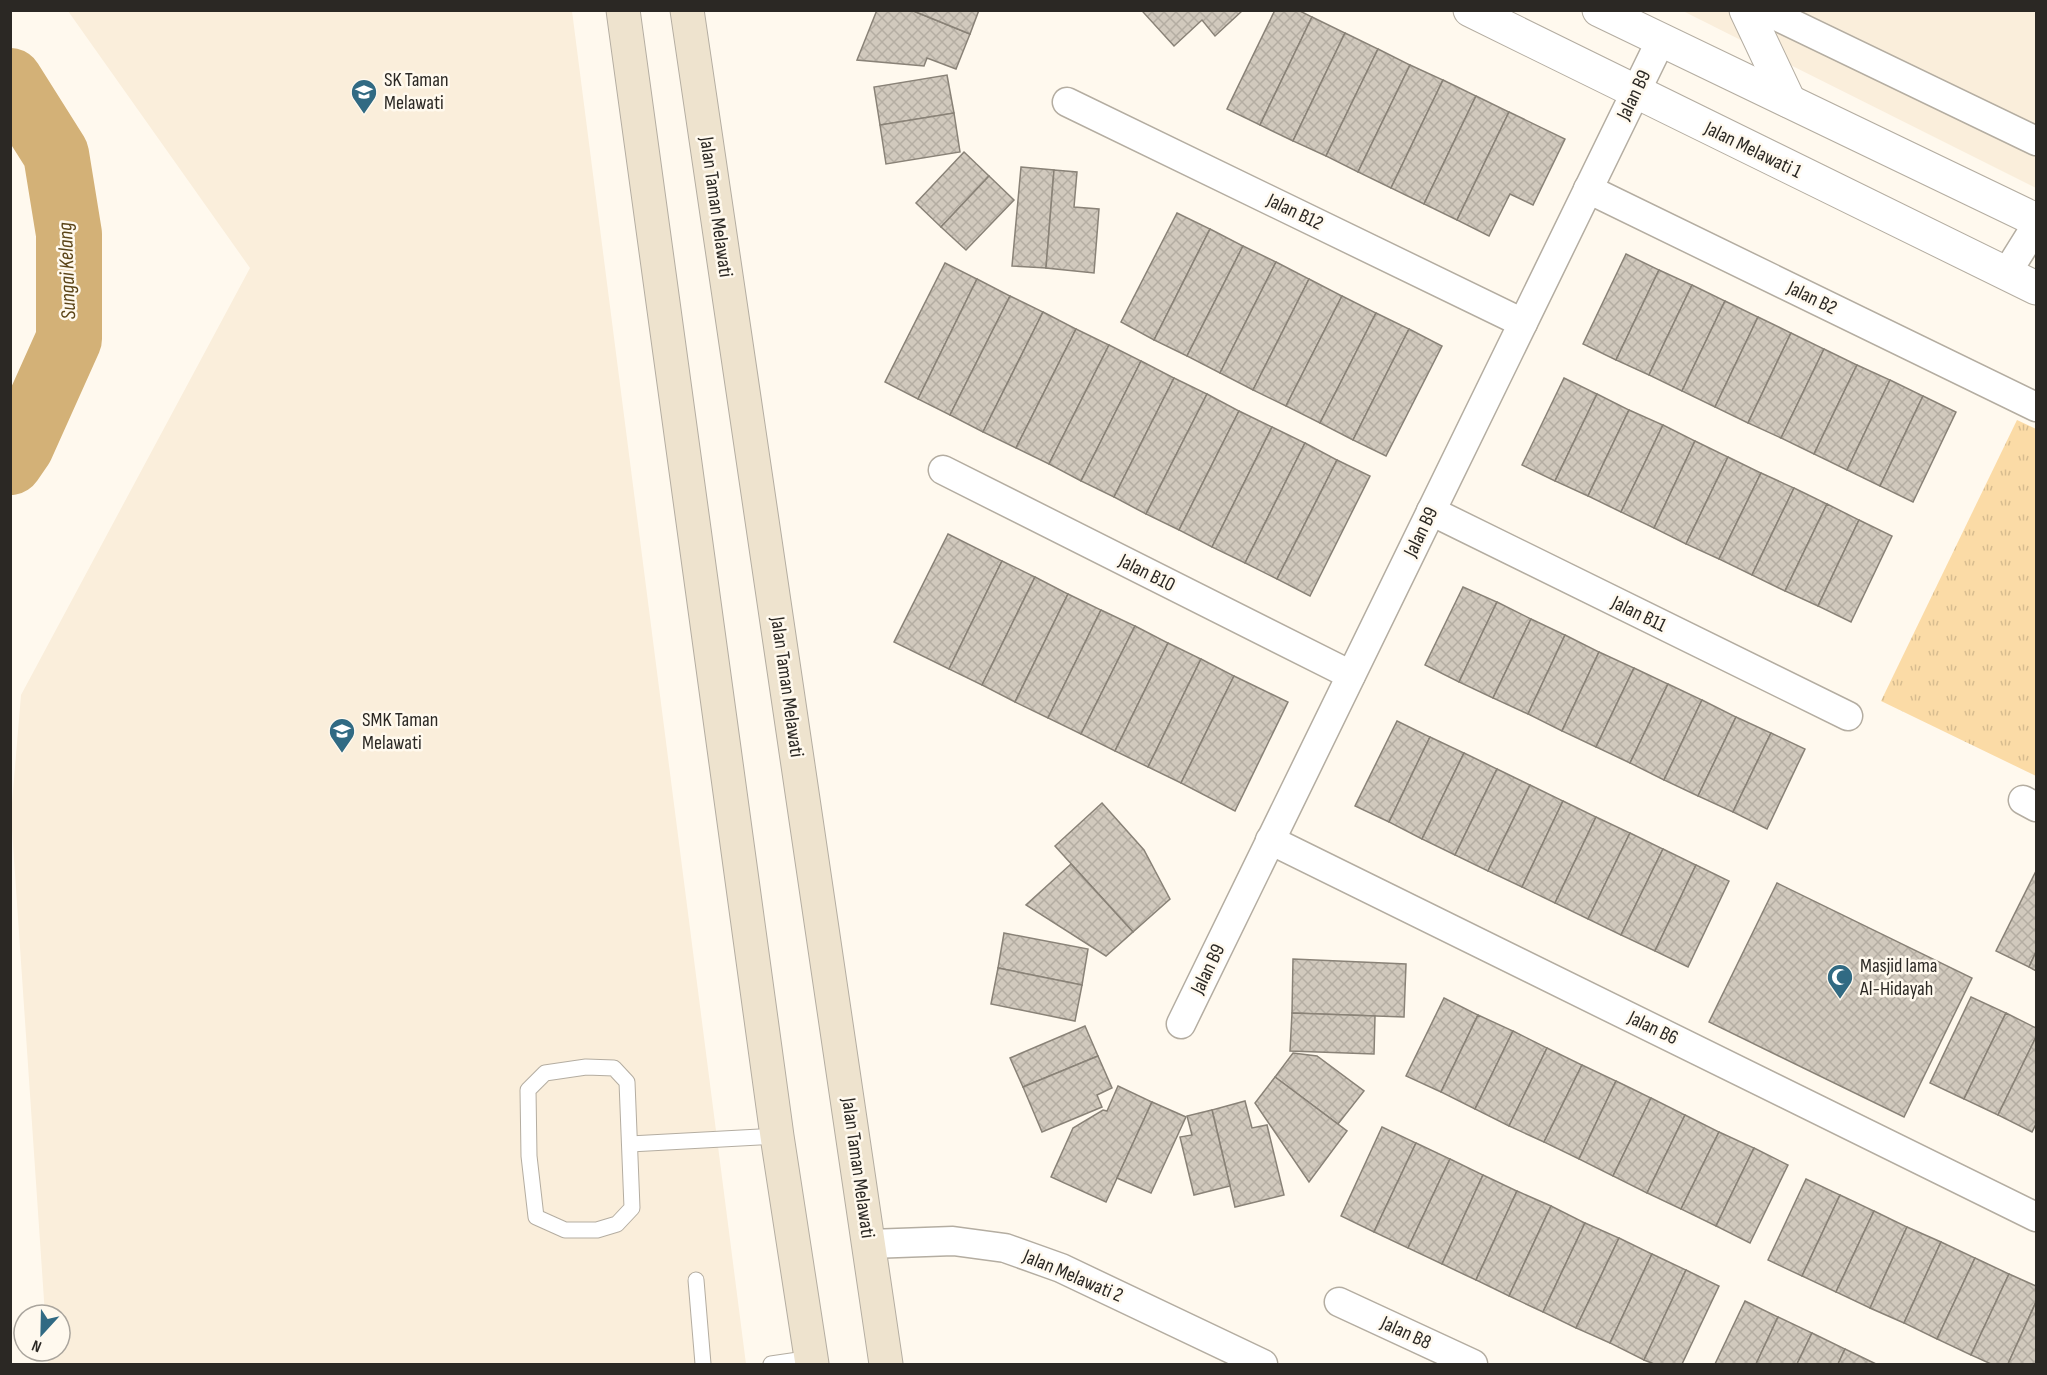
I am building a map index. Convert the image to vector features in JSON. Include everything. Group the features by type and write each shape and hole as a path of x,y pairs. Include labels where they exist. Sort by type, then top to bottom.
{"main road":[{"path":"623,10 777,1136 812,1361"},
{"name":"Jalan Taman Melawati","path":"687,10 886,1365"}],"street":[{"name":"Jalan Melawati 1","path":"1470,10 1635,93 2037,288"},
{"path":"1599,10 2037,220"},
{"path":"1746,10 1789,101"},
{"path":"1764,10 2037,141"},
{"name":"Jalan B9","path":"1181,1024 1661,40"},
{"name":"Jalan B12","path":"1067,102 1523,323"},
{"name":"Jalan B2","path":"1588,189 2037,407"},
{"path":"2006,274 2037,226"},
{"name":"Jalan B10","path":"943,470 1351,675"},
{"name":"Jalan B11","path":"1431,511 1848,716"},
{"name":"Jalan B6","path":"1270,840 2037,1216"},
{"name":"Jalan Melawati 2","path":"870,1244 953,1241 1005,1248 1061,1268 1263,1365"},
{"name":"Jalan B8","path":"1339,1302 1473,1365"}],"lane":[{"path":"586,1067 614,1068 627,1082 630,1144 632,1208 618,1224 597,1230 565,1230 536,1217 529,1156 528,1090 545,1073 586,1067"},
{"path":"630,1144 777,1136"},
{"path":"696,1280 703,1365"},
{"path":"771,1365 812,1361"}],"shaded area":[{"name":"SMK Taman Melawati","path":"68,11 572,11 746,1364 48,1364 72,1363 72,1303 44,1303 11,815 21,695 250,268"},
{"path":"1683,11 2036,11 2036,188"}],"green space":[{"path":"2017,420 2036,429 2036,776 1881,701"}],"building":[{"path":"877,10 911,10 970,34 956,69 927,58 924,66 857,60"},
{"path":"911,10 979,10 970,34"},
{"path":"1144,10 1243,10 1215,36 1202,20 1174,46 1143,12"},
{"path":"1275,10 1298,10 1312,17 1260,125 1227,109"},
{"path":"1312,17 1345,33 1293,141 1260,125"},
{"path":"1345,33 1378,49 1326,156 1293,141"},
{"path":"1378,49 1410,65 1358,172 1326,156"},
{"path":"1410,65 1443,80 1391,188 1358,172"},
{"path":"947,75 954,113 880,125 874,87"},
{"path":"1443,80 1476,96 1424,204 1391,188"},
{"path":"1476,96 1509,112 1457,220 1424,204"},
{"path":"1509,112 1565,139 1533,205 1510,194 1489,236 1457,220"},
{"path":"954,113 960,152 886,164 880,125"},
{"path":"964,152 989,176 941,227 916,203"},
{"path":"1021,167 1054,170 1046,268 1012,266"},
{"path":"1054,170 1077,172 1074,207 1099,209 1094,273 1046,268"},
{"path":"989,176 1014,200 966,250 941,227"},
{"path":"1177,213 1210,229 1154,340 1121,322"},
{"path":"1210,229 1243,246 1187,356 1154,340"},
{"path":"1243,246 1276,262 1220,373 1187,356"},
{"path":"1626,254 1659,270 1616,360 1583,344"},
{"path":"1276,262 1309,279 1253,390 1220,373"},
{"path":"945,263 977,279 918,399 885,382"},
{"path":"1659,270 1692,285 1649,375 1616,360"},
{"path":"977,279 1010,296 950,415 918,399"},
{"path":"1309,279 1342,296 1286,406 1253,390"},
{"path":"1692,285 1725,301 1682,391 1649,375"},
{"path":"1010,296 1043,312 983,432 950,415"},
{"path":"1342,296 1376,313 1320,423 1286,406"},
{"path":"1725,301 1758,317 1715,407 1682,391"},
{"path":"1043,312 1076,329 1016,448 983,432"},
{"path":"1376,313 1409,329 1353,440 1320,423"},
{"path":"1758,317 1791,333 1748,423 1715,407"},
{"path":"1076,329 1109,345 1049,464 1016,448"},
{"path":"1409,329 1442,346 1386,456 1353,440"},
{"path":"1791,333 1824,349 1781,438 1748,423"},
{"path":"1109,345 1141,361 1081,481 1049,464"},
{"path":"1824,349 1857,365 1814,454 1781,438"},
{"path":"1141,361 1174,378 1114,497 1081,481"},
{"path":"1857,365 1890,380 1847,470 1814,454"},
{"path":"1174,378 1207,394 1146,514 1114,497"},
{"path":"1564,378 1597,394 1555,481 1522,465"},
{"path":"1890,380 1923,396 1880,486 1847,470"},
{"path":"1207,394 1239,411 1179,530 1146,514"},
{"path":"1597,394 1629,410 1588,496 1555,481"},
{"path":"1923,396 1956,412 1913,502 1880,486"},
{"path":"1629,410 1663,425 1621,512 1588,496"},
{"path":"1239,411 1272,427 1212,547 1179,530"},
{"path":"1663,425 1695,441 1654,528 1621,512"},
{"path":"1272,427 1305,443 1245,563 1212,547"},
{"path":"1695,441 1728,457 1686,544 1654,528"},
{"path":"1305,443 1337,460 1277,579 1245,563"},
{"path":"1728,457 1761,473 1719,559 1686,544"},
{"path":"1337,460 1370,476 1310,596 1277,579"},
{"path":"1761,473 1794,488 1752,575 1719,559"},
{"path":"1794,488 1827,504 1785,591 1752,575"},
{"path":"1827,504 1859,520 1818,606 1785,591"},
{"path":"1859,520 1892,536 1851,622 1818,606"},
{"path":"948,534 1002,561 949,669 894,642"},
{"path":"1002,561 1035,577 982,685 949,669"},
{"path":"1035,577 1068,594 1015,702 982,685"},
{"path":"1463,587 1497,602 1459,682 1425,665"},
{"path":"1068,594 1101,610 1048,718 1015,702"},
{"path":"1497,602 1531,619 1493,698 1459,682"},
{"path":"1101,610 1135,626 1081,734 1048,718"},
{"path":"1531,619 1565,635 1528,714 1493,698"},
{"path":"1135,626 1168,643 1115,751 1081,734"},
{"path":"1565,635 1599,652 1562,731 1528,714"},
{"path":"1168,643 1201,659 1148,767 1115,751"},
{"path":"1599,652 1634,668 1596,747 1562,731"},
{"path":"1201,659 1234,676 1181,783 1148,767"},
{"path":"1634,668 1668,684 1630,763 1596,747"},
{"path":"1234,676 1288,702 1235,811 1181,783"},
{"path":"1668,684 1702,700 1664,780 1630,763"},
{"path":"1702,700 1736,717 1698,796 1664,780"},
{"path":"1736,717 1771,733 1733,812 1698,796"},
{"path":"1397,721 1430,737 1389,822 1355,806"},
{"path":"1771,733 1805,749 1767,829 1733,812"},
{"path":"1430,737 1464,753 1422,839 1389,822"},
{"path":"1464,753 1497,769 1455,855 1422,839"},
{"path":"1497,769 1530,785 1488,871 1455,855"},
{"path":"1530,785 1563,801 1522,887 1488,871"},
{"path":"1563,801 1596,817 1555,903 1522,887"},
{"path":"1102,803 1144,850 1170,899 1133,932 1055,846"},
{"path":"1596,817 1630,833 1588,919 1555,903"},
{"path":"1630,833 1663,849 1621,935 1588,919"},
{"path":"1663,849 1696,865 1655,951 1621,935"},
{"path":"1071,864 1133,932 1106,956 1026,905"},
{"path":"1696,865 1729,881 1688,967 1655,951"},
{"path":"2036,871 2036,952 2029,967 1996,951"},
{"name":"Masjid lama Al-Hidayah","path":"1777,883 1972,978 1904,1117 1709,1022"},
{"path":"1004,933 1088,949 1082,985 998,968"},
{"path":"2036,952 2036,971 2029,967"},
{"path":"1293,959 1406,964 1404,1017 1292,1013"},
{"path":"998,968 1082,985 1075,1021 991,1004"},
{"path":"1971,997 2006,1013 1964,1099 1930,1083"},
{"path":"1444,998 1478,1015 1441,1092 1406,1076"},
{"path":"1292,1013 1375,1016 1374,1054 1290,1051"},
{"path":"2006,1013 2036,1028 2036,1037 1998,1115 1964,1099"},
{"path":"1478,1015 1513,1031 1475,1109 1441,1092"},
{"path":"1085,1026 1098,1056 1023,1087 1010,1058"},
{"path":"1513,1031 1547,1048 1509,1126 1475,1109"},
{"path":"2036,1037 2036,1124 2032,1132 1998,1115"},
{"path":"1547,1048 1582,1065 1544,1142 1509,1126"},
{"path":"1293,1053 1317,1056 1364,1091 1338,1124 1275,1077"},
{"path":"1098,1056 1112,1088 1097,1095 1102,1107 1042,1132 1023,1087"},
{"path":"1582,1065 1616,1081 1579,1159 1544,1142"},
{"path":"1275,1077 1347,1131 1309,1182 1255,1103"},
{"path":"1616,1081 1651,1098 1613,1176 1579,1159"},
{"path":"1118,1086 1152,1102 1106,1202 1051,1177 1073,1128 1103,1110 1107,1111"},
{"path":"1651,1098 1685,1115 1647,1193 1613,1176"},
{"path":"1245,1101 1252,1128 1267,1125 1284,1195 1235,1207 1212,1110"},
{"path":"1152,1102 1186,1117 1151,1193 1117,1178"},
{"path":"1212,1110 1230,1186 1194,1195 1180,1137 1192,1135 1187,1116"},
{"path":"1685,1115 1719,1132 1681,1209 1647,1193"},
{"path":"1382,1127 1416,1143 1374,1232 1341,1216"},
{"path":"1719,1132 1754,1148 1716,1226 1681,1209"},
{"path":"1416,1143 1450,1159 1408,1248 1374,1232"},
{"path":"1754,1148 1788,1165 1750,1243 1716,1226"},
{"path":"1450,1159 1483,1175 1442,1264 1408,1248"},
{"path":"1483,1175 1517,1191 1476,1280 1442,1264"},
{"path":"1806,1179 1840,1195 1802,1276 1768,1260"},
{"path":"1517,1191 1551,1206 1509,1296 1476,1280"},
{"path":"1840,1195 1874,1211 1836,1292 1802,1276"},
{"path":"1551,1206 1585,1223 1543,1312 1509,1296"},
{"path":"1874,1211 1907,1227 1870,1308 1836,1292"},
{"path":"1585,1223 1619,1238 1576,1328 1543,1312"},
{"path":"1907,1227 1941,1242 1904,1323 1870,1308"},
{"path":"1619,1238 1652,1254 1610,1343 1576,1328"},
{"path":"1941,1242 1975,1258 1937,1339 1904,1323"},
{"path":"1652,1254 1686,1270 1644,1360 1610,1343"},
{"path":"1975,1258 2009,1274 1971,1355 1937,1339"},
{"path":"1686,1270 1719,1286 1682,1364 1654,1364 1644,1360"},
{"path":"2009,1274 2036,1286 2036,1302 2008,1364 1991,1364 1971,1355"},
{"path":"1745,1301 1778,1317 1756,1364 1715,1364"},
{"path":"2036,1302 2036,1364 2008,1364"},
{"path":"1778,1317 1812,1333 1797,1364 1756,1364"},
{"path":"1812,1333 1845,1349 1838,1364 1797,1364"},
{"path":"1845,1349 1876,1364 1838,1364"}],"waterway":[{"name":"Sungai Kelang","path":"10,81 56,154 69,234 69,339 21,446 10,462"}],"place":[{"name":"SK Taman Melawati","path":"364,115"},
{"name":"SMK Taman Melawati","path":"342,754"},
{"name":"Masjid lama Al-Hidayah","path":"1840,1000"}]}
